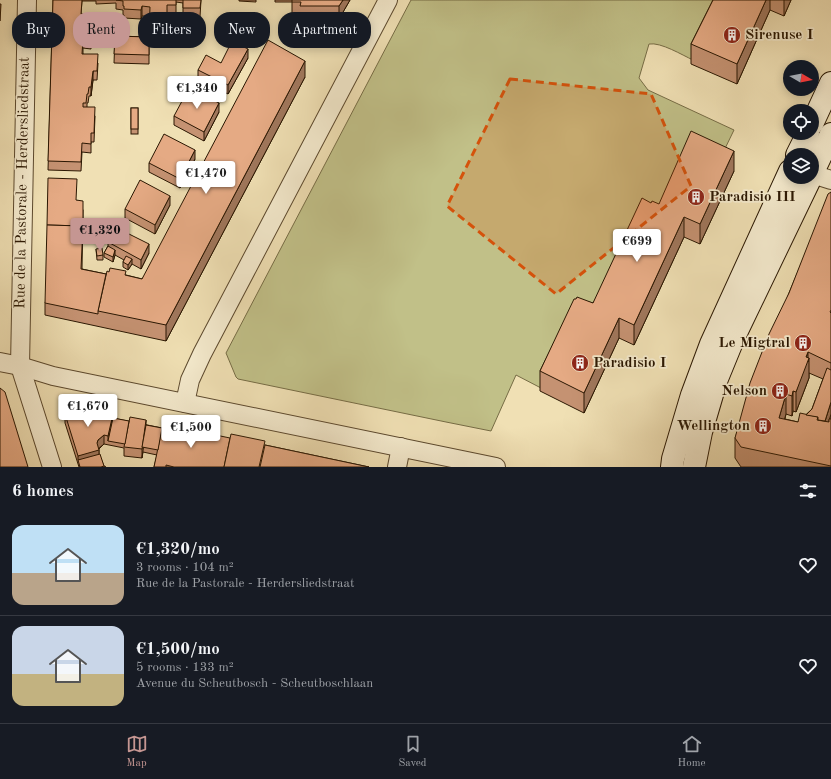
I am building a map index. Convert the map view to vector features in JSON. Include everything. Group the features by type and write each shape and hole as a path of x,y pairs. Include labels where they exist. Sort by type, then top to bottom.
{"street":[{"name":"Rue de la Pastorale - Herdersliedstraat","path":"27,0 20,366 52,467"},
{"path":"186,403 190,380 202,354 388,0"},
{"path":"819,109 831,82"},
{"path":"819,159 831,134"},
{"path":"819,176 831,180"},
{"path":"672,467 692,395 711,344 784,184"},
{"path":"694,467 701,432 714,389 731,343 808,184"},
{"path":"0,362 20,366 53,376 496,467"},
{"path":"397,467 401,447"}],"highlighted area":[{"path":"510,79 651,94 691,186 556,294 447,206"}],"shaded area":[{"path":"411,0 723,0 693,60 665,47 649,44 639,78 648,90 734,130 718,163 541,388 516,375 491,431 238,379 226,353"}],"building":[{"path":"53,0 82,0 81,12 73,12 73,48 82,48 82,54 98,54 97,71 93,71 91,87 89,87 86,103 83,103 83,107 95,107 94,133 91,133 91,144 82,143 81,162 48,161 52,48 65,48 65,12 53,12"},
{"path":"116,0 176,0 176,5 167,5 167,12 150,12 150,7 142,6 141,10 124,9 123,1"},
{"path":"183,0 201,0 200,8 183,8"},
{"path":"292,0 343,0 339,6 300,6 301,2 292,2"},
{"name":"Sirenuse I","path":"713,0 766,0 737,64 691,44"},
{"path":"130,36 138,37 138,48 149,48 149,55 114,54 114,48 130,48"},
{"path":"270,41 278,46 278,48 282,48 305,61 166,325 98,311 107,271 109,272 110,268 126,271 125,275 142,279 264,48 270,48"},
{"path":"228,48 248,49 228,85 198,70 206,55 221,63"},
{"path":"189,88 219,103 204,132 174,116"},
{"path":"131,108 138,108 138,129 131,129"},
{"path":"691,131 734,151 700,224 684,217 634,325 619,318 584,393 540,371 574,299 577,297 593,303 642,198 651,203 652,201 659,204"},
{"path":"164,134 195,150 180,179 149,163"},
{"path":"48,178 77,179 76,200 83,201 83,226 47,225"},
{"path":"140,180 170,196 155,225 125,209"},
{"path":"831,192 831,363 808,352 806,357 809,358 796,392 793,391 792,396 786,394 779,418 798,422 800,413 818,417 817,420 829,422 829,419 831,419 831,466 741,447 735,438 750,383 769,334 789,293 828,194"},
{"path":"47,225 83,226 81,269 106,274 98,314 45,303"},
{"path":"115,227 149,244 141,260 108,242"},
{"path":"108,246 115,250 113,257 104,253"},
{"path":"102,248 103,255 97,256 96,249"},
{"path":"126,256 132,259 128,265 123,262"},
{"path":"827,368 831,370 831,402 825,421 818,420 818,417 806,415 812,409"},
{"path":"0,388 5,392 28,467 0,467"},
{"path":"73,406 113,414 108,436 104,435 98,440 97,443 99,450 78,456 65,414"},
{"path":"130,417 146,420 142,449 124,447"},
{"path":"113,418 129,421 125,444 108,441"},
{"path":"163,424 230,438 224,467 174,467 166,465 166,467 154,467"},
{"path":"146,425 162,428 158,450 142,447"},
{"path":"231,434 265,441 259,467 224,467"},
{"path":"265,445 369,467 260,467"},
{"path":"100,454 104,466 80,467 78,460"}],"place":[{"name":"Sirenuse I","path":"732,35"},
{"name":"Paradisio III","path":"696,197"},
{"name":"Le Migtral","path":"803,343"},
{"name":"Paradisio I","path":"580,363"},
{"name":"Nelson","path":"780,391"},
{"name":"Wellington","path":"763,426"}]}
